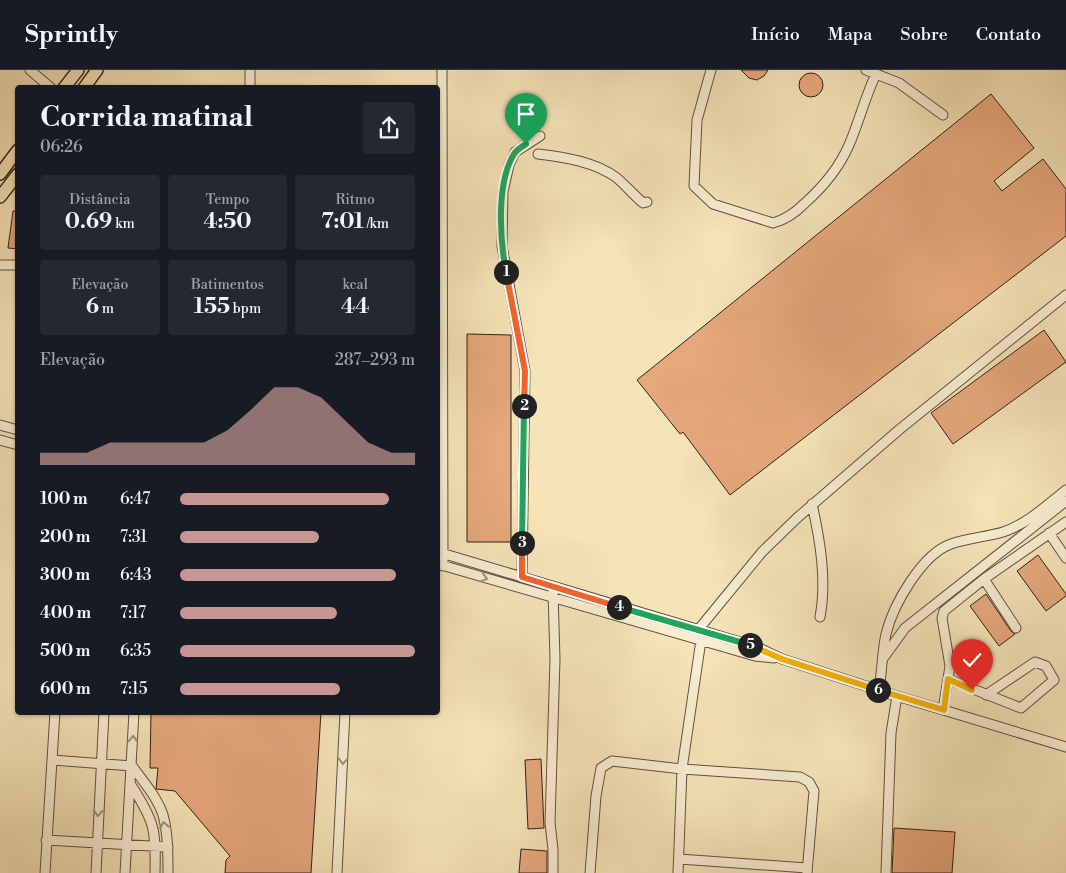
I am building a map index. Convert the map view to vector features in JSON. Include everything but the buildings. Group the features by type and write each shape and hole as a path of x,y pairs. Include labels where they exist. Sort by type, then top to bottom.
{"main road":[{"path":"66,85 78,70"},
{"path":"86,85 97,70"},
{"path":"0,174 15,154"},
{"path":"0,197 15,178"}],"street":[{"path":"30,70 48,85"},
{"path":"250,70 250,85"},
{"path":"442,70 440,565 553,598 698,630 757,647 782,659 1066,747"},
{"path":"710,70 697,120 694,186 713,204 773,223 782,221 800,208 821,189 837,166 849,146 861,109 876,74"},
{"path":"866,70 899,83 943,115"},
{"path":"522,577 525,371 502,246 503,192 509,165 515,152 540,136"},
{"path":"538,154 559,156 594,166 616,178 643,203 647,202"},
{"path":"0,265 15,265"},
{"path":"698,630 762,552 812,504 894,433 1066,295"},
{"path":"0,425 15,429"},
{"path":"0,440 15,444"},
{"path":"879,690 886,635 894,610 908,586 927,562 949,545 1005,531 1036,514 1066,490"},
{"path":"884,658 905,628 1066,501"},
{"path":"812,504 821,553 824,599 820,617"},
{"path":"944,710 949,651 942,618 944,611 984,579 1066,522"},
{"path":"1049,534 1066,558"},
{"path":"440,553 554,587 701,640 755,656 782,659"},
{"path":"984,579 1016,628"},
{"path":"553,873 550,823 556,659 554,587"},
{"path":"678,873 682,769 701,640"},
{"path":"948,679 986,695 1021,708 1054,680 1046,666 1035,662 986,695"},
{"path":"886,873 890,734 897,696"},
{"path":"44,873 55,715"},
{"path":"96,873 96,842 104,715"},
{"path":"125,873 134,715"},
{"path":"337,873 345,715"},
{"path":"52,760 132,766"},
{"path":"590,873 596,796 601,768 612,761 682,769 800,777 809,782 814,791 807,871 679,859"},
{"path":"132,766 155,798 163,815 168,846 168,873"},
{"path":"131,785 155,828 155,873"},
{"path":"46,840 168,846"}],"route":[{"path":"526,144 515,152 509,165 503,192 502,246 525,371 522,577 647,616 757,647 782,659 944,710 948,679 972,690"}]}
